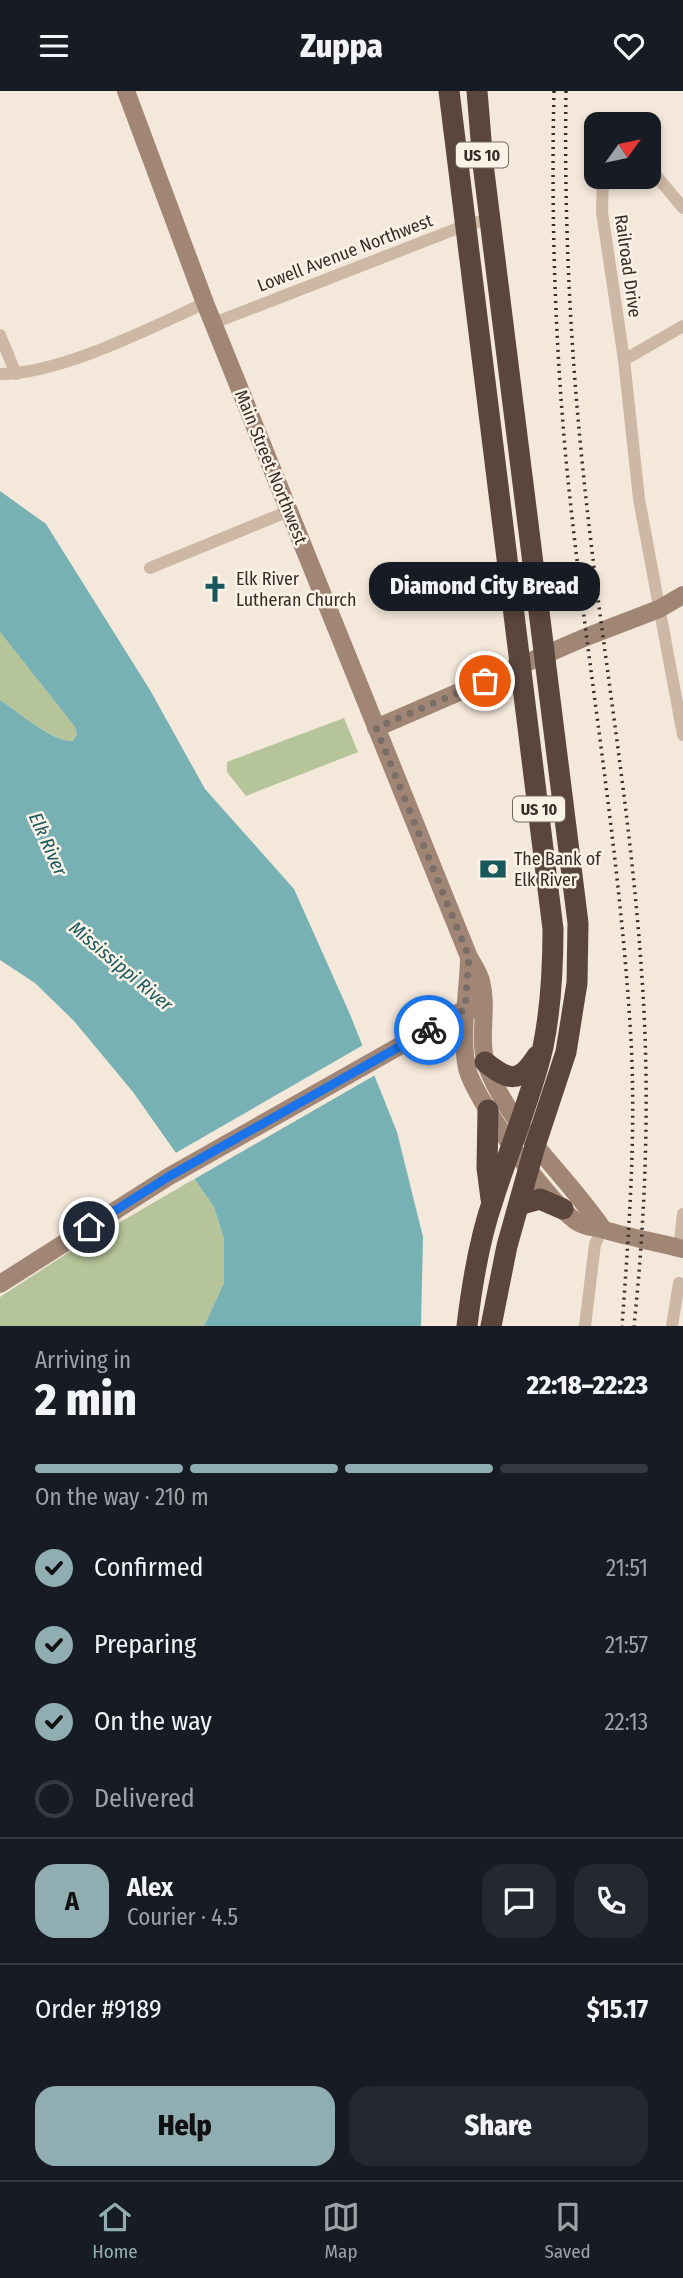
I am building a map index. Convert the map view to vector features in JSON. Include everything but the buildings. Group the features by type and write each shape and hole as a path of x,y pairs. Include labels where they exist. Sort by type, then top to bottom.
{"highway":[{"name":"US 10","path":"449,91 553,929 550,1004 543,1045 492,1203 475,1273 467,1326"},
{"name":"US 10","path":"477,91 490,219 576,908 578,955 573,1013 566,1052 535,1146 507,1247 491,1326"},
{"path":"485,1062 507,1077 522,1075 543,1045"},
{"path":"488,1110 487,1168 492,1203"},
{"path":"519,1205 540,1199 563,1209"}],"street":[{"name":"Main Street Northwest","path":"125,91 205,303 481,981 465,1048 468,1070 488,1110 511,1145 563,1209 577,1222 622,1236 681,1248"},
{"path":"662,183 683,208"},
{"name":"Railroad Drive","path":"603,189 602,212 624,360 639,499 683,734"},
{"name":"Lowell Avenue Northwest","path":"214,323 466,225 490,219"},
{"path":"0,374 40,369 78,357 138,334 205,303"},
{"path":"624,360 683,326"},
{"path":"0,335 16,374"},
{"path":"150,568 289,511"},
{"path":"376,728 659,609 683,595"},
{"name":"Main Street Northwest","path":"474,1009 485,1062 506,1106 603,1229"},
{"path":"0,1284 168,1177 394,1049 474,1009"},
{"path":"435,1027 461,1039 465,1048"},
{"path":"681,1248 683,1215"},
{"path":"585,1326 596,1244 603,1229"},
{"path":"672,1326 679,1283"}],"green space":[{"path":"0,632 75,727 77,734 73,741 56,737 0,700"},
{"path":"344,718 358,752 246,796 227,772 227,762"},
{"path":"194,1179 214,1207 224,1239 224,1283 204,1326 0,1326 0,1297 69,1252"}],"water":[{"path":"0,491 46,524 150,690 205,789 294,889 349,1012 397,1132 423,1237 421,1326 204,1326 224,1283 224,1239 214,1207 133,1092 74,1021 35,983 0,960 0,700 56,737 73,741 77,734 75,727 0,632"}],"pier":[{"path":"365,1044 377,1074 191,1181 172,1155"}],"railway":[{"path":"554,91 553,186 559,375 575,541 619,897 631,1040 632,1147 622,1326"},
{"path":"566,91 567,233 578,423 631,851 642,978 646,1152 634,1326"}],"way so far":[{"path":"429,1030 465,1009 469,957 376,728 485,681"}],"place":[{"name":"Elk River Lutheran Church","path":"215,589"},
{"name":"Diamond City Bread","path":"485,681"},
{"name":"The Bank of Elk River","path":"493,869"}],"route":[{"path":"89,1227 168,1177 429,1030"}],"water label":[{"name":"Elk River","path":"48,844"},
{"name":"Mississippi River","path":"121,966"}]}
